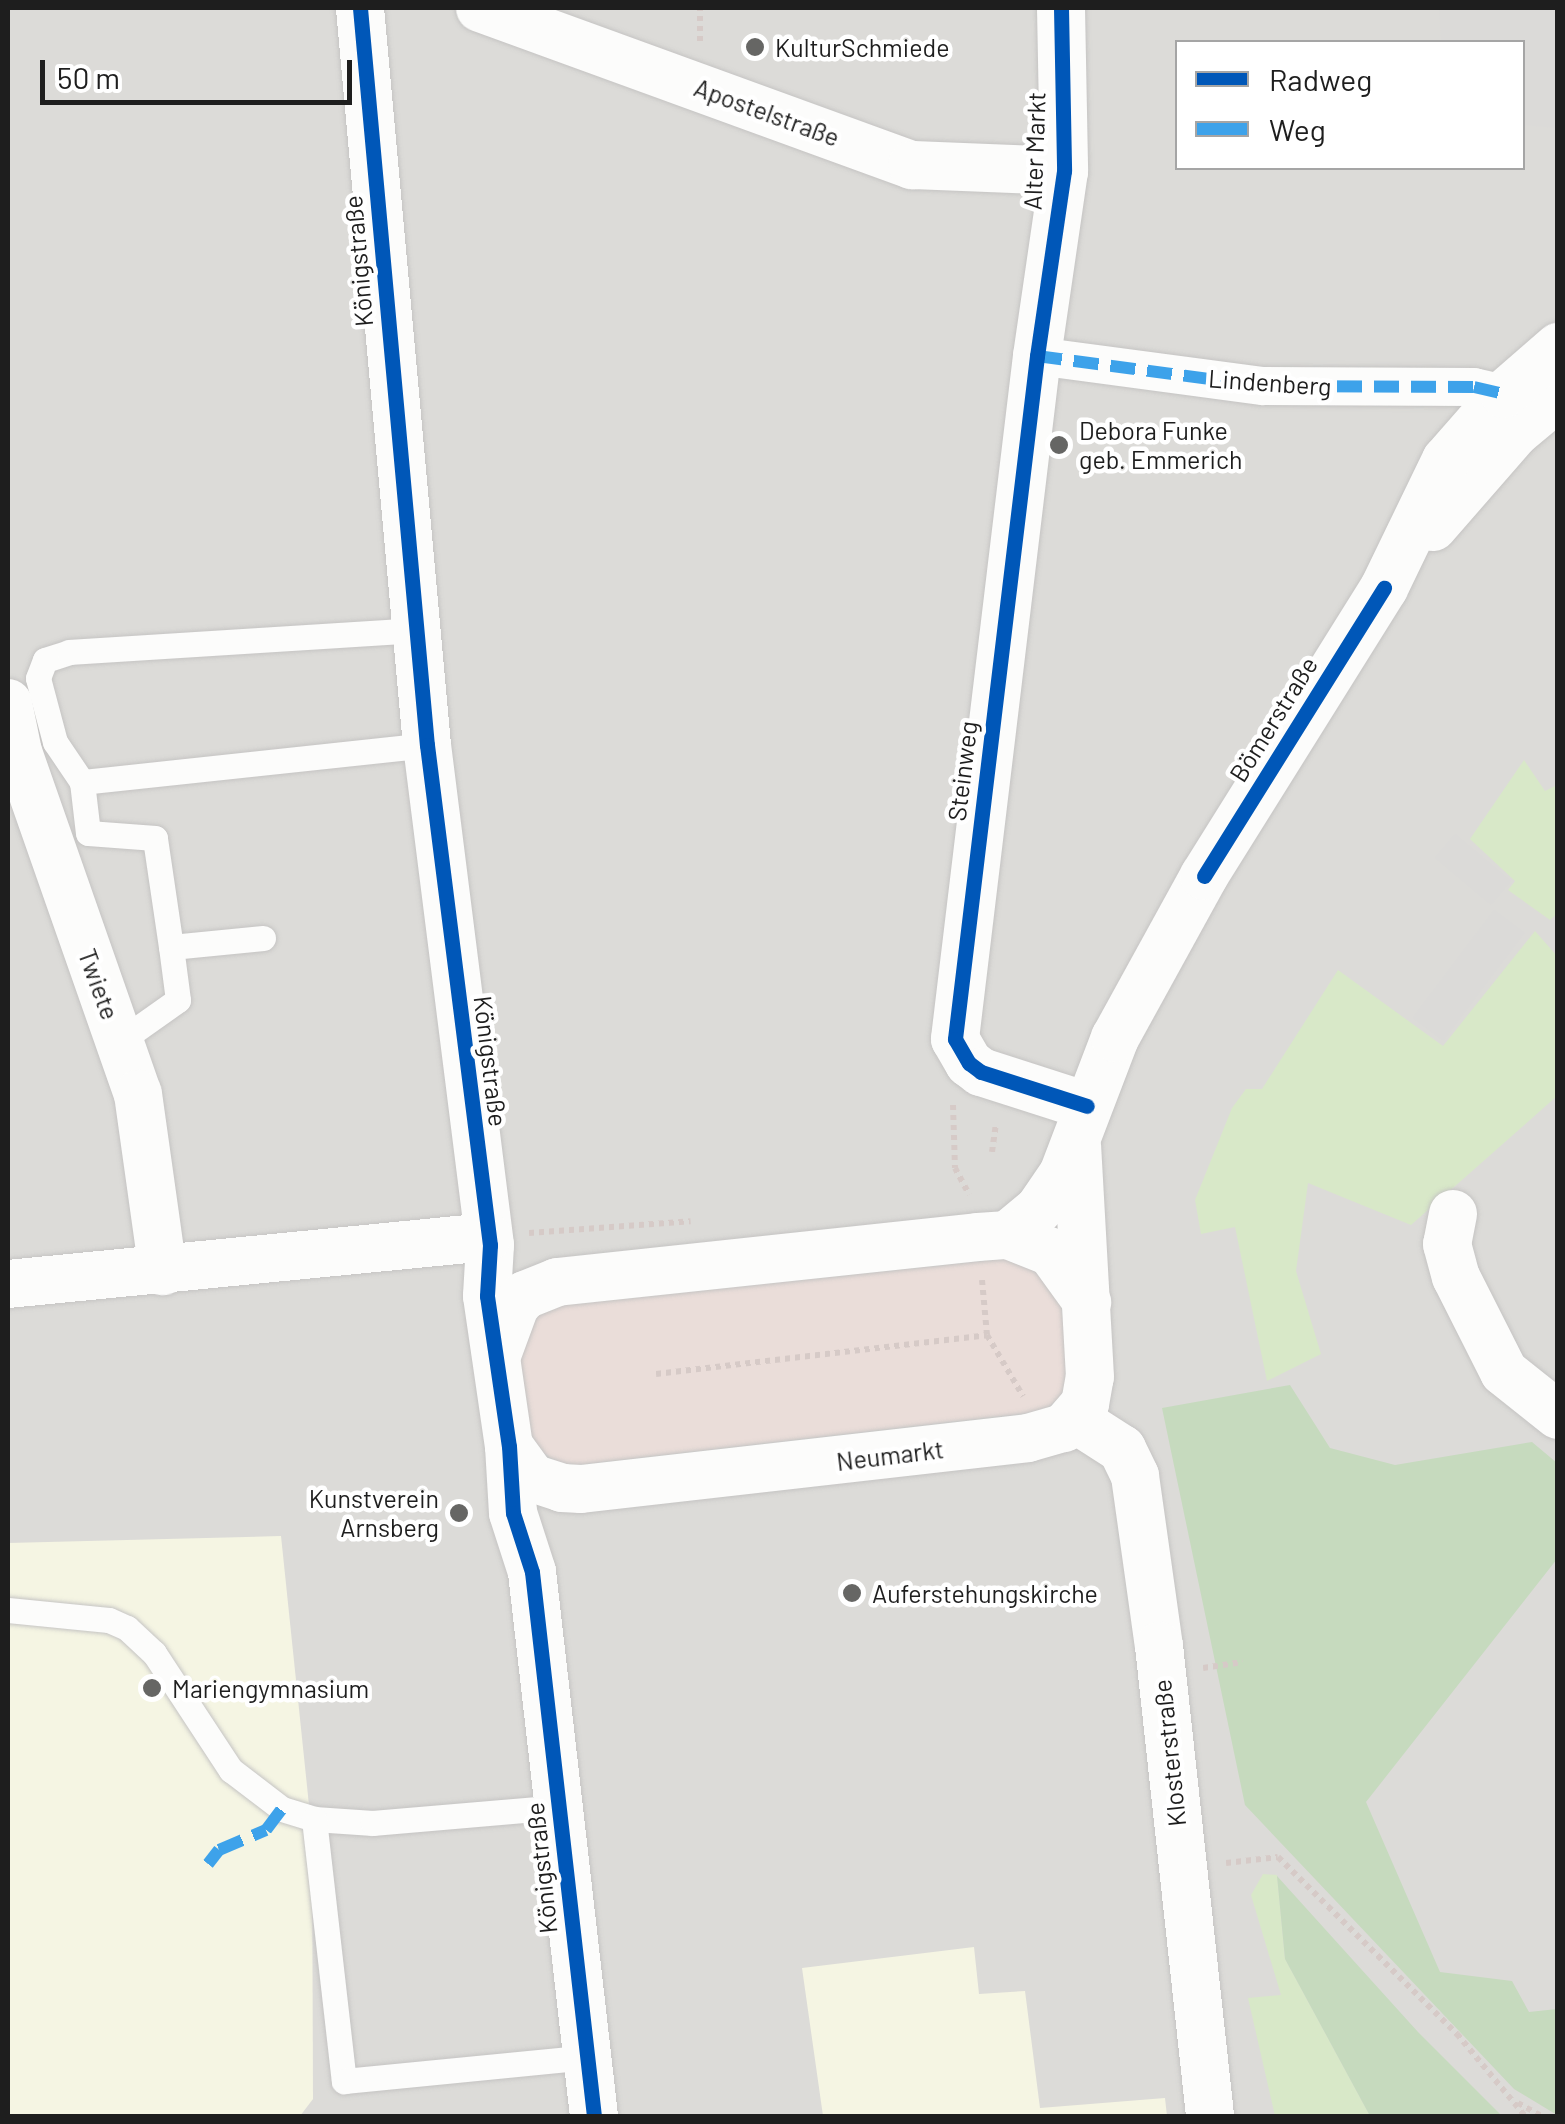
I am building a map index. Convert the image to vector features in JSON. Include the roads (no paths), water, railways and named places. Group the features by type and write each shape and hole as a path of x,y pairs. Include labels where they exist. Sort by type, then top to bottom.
{"street":[{"name":"Königstraße","path":"360,8 427,745 489,1241 485,1269 509,1446 513,1513 532,1572 594,2116"},
{"name":"Apostelstraße","path":"480,8 912,165 1064,171"},
{"name":"Alter Markt","path":"1037,356 1064,171 1061,8"},
{"name":"Bömerstraße","path":"1082,1124 1115,1038 1204,876 1384,588 1446,460 1504,394 1558,348"},
{"name":"Lindenberg","path":"1037,356 1263,386 1474,387 1504,394"},
{"name":"Steinweg","path":"1037,356 955,1038 969,1063 981,1072 1082,1124"},
{"name":"Bömerstraße","path":"1384,588 1516,432 1558,398"},
{"name":"Twiete","path":"8,703 24,770 138,1094 163,1271"},
{"path":"993,1236 1051,1195 1082,1124"},
{"path":"1075,1419 1089,1392 1082,1124"},
{"path":"1454,1214 1447,1244 1456,1277 1504,1372 1558,1415"},
{"path":"496,1358 505,1323 515,1306 526,1295 557,1282 993,1236 1051,1252 1087,1302"},
{"path":"8,1284 489,1241 524,1275 557,1282"},
{"name":"Neumarkt","path":"509,1446 532,1478 562,1488 581,1489 1028,1438 1051,1434 1075,1419"},
{"name":"Klosterstraße","path":"1075,1419 1122,1449 1135,1476 1159,1646 1210,2116"},
{"path":"532,1572 543,1520 553,1507 581,1489"}],"lane":[{"path":"120,1041 178,1000 155,838 88,833 82,782 54,742 38,678 44,660 68,652 417,630"},
{"path":"82,782 427,745"},
{"path":"170,947 262,938"},
{"path":"8,1610 109,1620 127,1628 154,1653 231,1770 265,1800 314,1819 373,1823 560,1807"},
{"path":"314,1819 344,2081 588,2057"}],"place":[{"name":"KulturSchmiede","path":"755,47"},
{"name":"Debora Funke geb. Emmerich","path":"1059,445"},
{"name":"Kunstverein Arnsberg","path":"459,1513"},
{"name":"Auferstehungskirche","path":"852,1593"},
{"name":"Mariengymnasium","path":"152,1688"}]}
